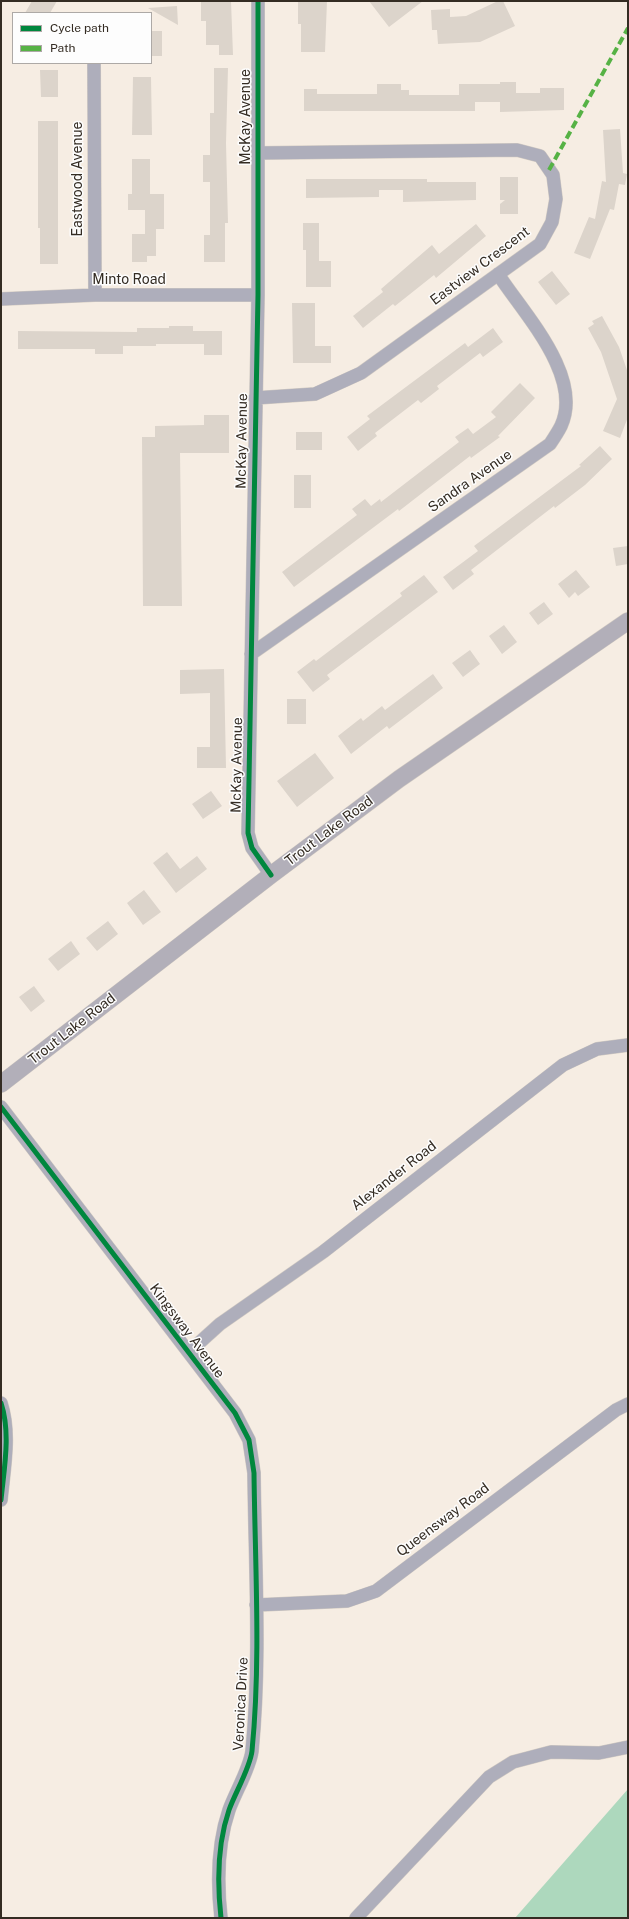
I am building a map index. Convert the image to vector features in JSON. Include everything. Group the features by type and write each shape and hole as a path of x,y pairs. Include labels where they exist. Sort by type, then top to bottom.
{"main road":[{"name":"Trout Lake Road","path":"1,1084 271,875 399,779 628,621"}],"street":[{"name":"McKay Avenue","path":"258,1 258,295 248,833 252,848 271,875"},
{"name":"Eastwood Avenue","path":"94,64 95,295"},
{"name":"Eastview Crescent","path":"255,398 315,394 361,373 540,244 552,222 556,199 553,175 540,156 517,150 258,153"},
{"name":"Sandra Avenue","path":"251,654 550,444 562,425 566,403 563,380 552,353 498,274"},
{"name":"Minto Road","path":"1,299 95,295 258,295"},
{"name":"Alexander Road","path":"189,1352 220,1324 323,1252 563,1065 597,1049 628,1045"},
{"name":"Kingsway Avenue","path":"1,1107 235,1413 249,1440 254,1473 256,1605"},
{"path":"1,1403 5,1422 6,1442 1,1500"},
{"name":"Queensway Road","path":"256,1605 346,1601 376,1591 616,1410 628,1404"},
{"name":"Veronica Drive","path":"221,1918 218,1891 220,1844 229,1811 252,1754 256,1704 256,1605"},
{"path":"356,1918 489,1777 513,1762 551,1752 599,1753 628,1747"}],"green space":[{"path":"628,1789 628,1918 515,1918"}],"building":[{"path":"32,1 57,1 51,12 26,12"},
{"path":"201,1 231,1 233,55 219,55 219,45 206,45 206,21 201,21"},
{"path":"298,1 327,1 325,52 301,52 301,24 298,24"},
{"path":"369,1 423,1 389,27"},
{"path":"498,1 503,1 515,26 480,42 438,44 437,30 432,30 431,10 450,9 450,17 466,16"},
{"path":"177,6 178,25 148,8"},
{"path":"152,31 162,31 162,56 152,56"},
{"path":"214,68 228,68 226,143 228,223 225,223 225,262 204,262 204,235 210,235 210,182 203,182 203,155 210,155 210,113 214,113"},
{"path":"40,70 58,70 58,97 41,97"},
{"path":"133,77 151,77 152,135 132,135"},
{"path":"500,82 516,82 516,93 540,93 540,88 564,88 564,110 500,112 500,102 475,102 475,111 304,111 304,89 317,89 317,94 377,94 377,84 401,84 401,90 409,90 409,95 459,95 459,84 500,84"},
{"path":"38,121 58,121 58,264 40,264 40,228 38,228"},
{"path":"620,129 623,173 627,174 625,185 619,184 614,210 610,209 590,259 574,253 589,217 595,219 602,181 606,182 603,130"},
{"path":"132,159 150,159 150,194 164,194 164,229 156,229 156,256 147,256 147,262 132,262 132,234 145,234 145,210 128,210 128,194 132,194"},
{"path":"500,177 518,177 518,214 500,214 500,204 505,200 500,200"},
{"path":"306,179 427,179 427,182 476,182 476,200 403,202 403,190 379,190 379,197 306,198"},
{"path":"303,223 319,223 319,261 331,261 331,287 306,287 306,250 303,250"},
{"path":"476,224 486,236 436,278 434,275 395,306 393,304 363,328 353,316 383,292 381,289 432,245 439,254"},
{"path":"552,271 570,294 556,305 538,282"},
{"path":"292,303 315,303 315,346 331,346 331,363 293,363"},
{"path":"602,316 619,347 628,373 628,417 620,438 603,431 617,399 601,352 588,328 594,324 592,321"},
{"path":"169,326 193,326 193,331 222,331 222,355 204,355 204,344 123,346 123,354 95,354 95,349 18,349 18,331 137,332 137,328 169,328"},
{"path":"493,328 503,342 483,357 480,353 437,386 439,389 421,403 418,400 375,433 377,436 358,451 347,437 370,419 367,416 465,343 468,347"},
{"path":"520,383 535,398 498,436 500,437 471,458 470,456 399,511 398,509 294,587 282,572 357,515 352,509 365,499 371,506 380,499 381,502 459,442 455,437 468,428 473,434 496,417 491,412"},
{"path":"204,415 229,415 229,453 180,453 182,606 143,606 142,437 155,437 155,426 204,425"},
{"path":"296,432 322,432 322,450 296,450"},
{"path":"600,446 612,459 585,485 555,508 554,506 471,570 474,574 453,590 443,577 478,551 474,546 581,466 579,465"},
{"path":"294,475 311,475 311,508 294,508"},
{"path":"628,546 628,564 616,566 613,548"},
{"path":"576,570 590,587 578,596 575,592 569,598 558,584"},
{"path":"424,575 438,592 327,675 330,679 313,692 297,672 314,659 316,661 402,596 400,593"},
{"path":"544,602 553,614 538,625 529,613"},
{"path":"504,625 517,642 502,654 489,636"},
{"path":"470,650 480,664 463,677 452,663"},
{"path":"224,669 226,768 197,768 197,747 210,747 210,693 180,694 180,670"},
{"path":"433,674 443,688 389,729 387,726 351,754 338,736 361,718 363,721 382,706 385,710"},
{"path":"287,699 306,699 306,724 287,724"},
{"path":"315,753 334,778 297,807 277,781"},
{"path":"211,791 222,806 203,819 192,804"},
{"path":"167,852 180,869 197,856 207,869 176,893 153,863"},
{"path":"144,890 161,912 143,925 127,903"},
{"path":"108,921 118,934 97,951 86,938"},
{"path":"71,941 80,954 58,971 48,959"},
{"path":"34,986 45,1001 31,1012 19,997"}],"marked path":[{"path":"549,170 628,28"}],"cycle path":[{"path":"258,1 258,295 248,833 252,848 271,875"},
{"path":"1,1107 235,1413 249,1440 254,1473 257,1647 255,1717 251,1758 229,1810 222,1837 219,1864 221,1918"},
{"path":"1,1403 6,1426 6,1451 1,1500"}]}
